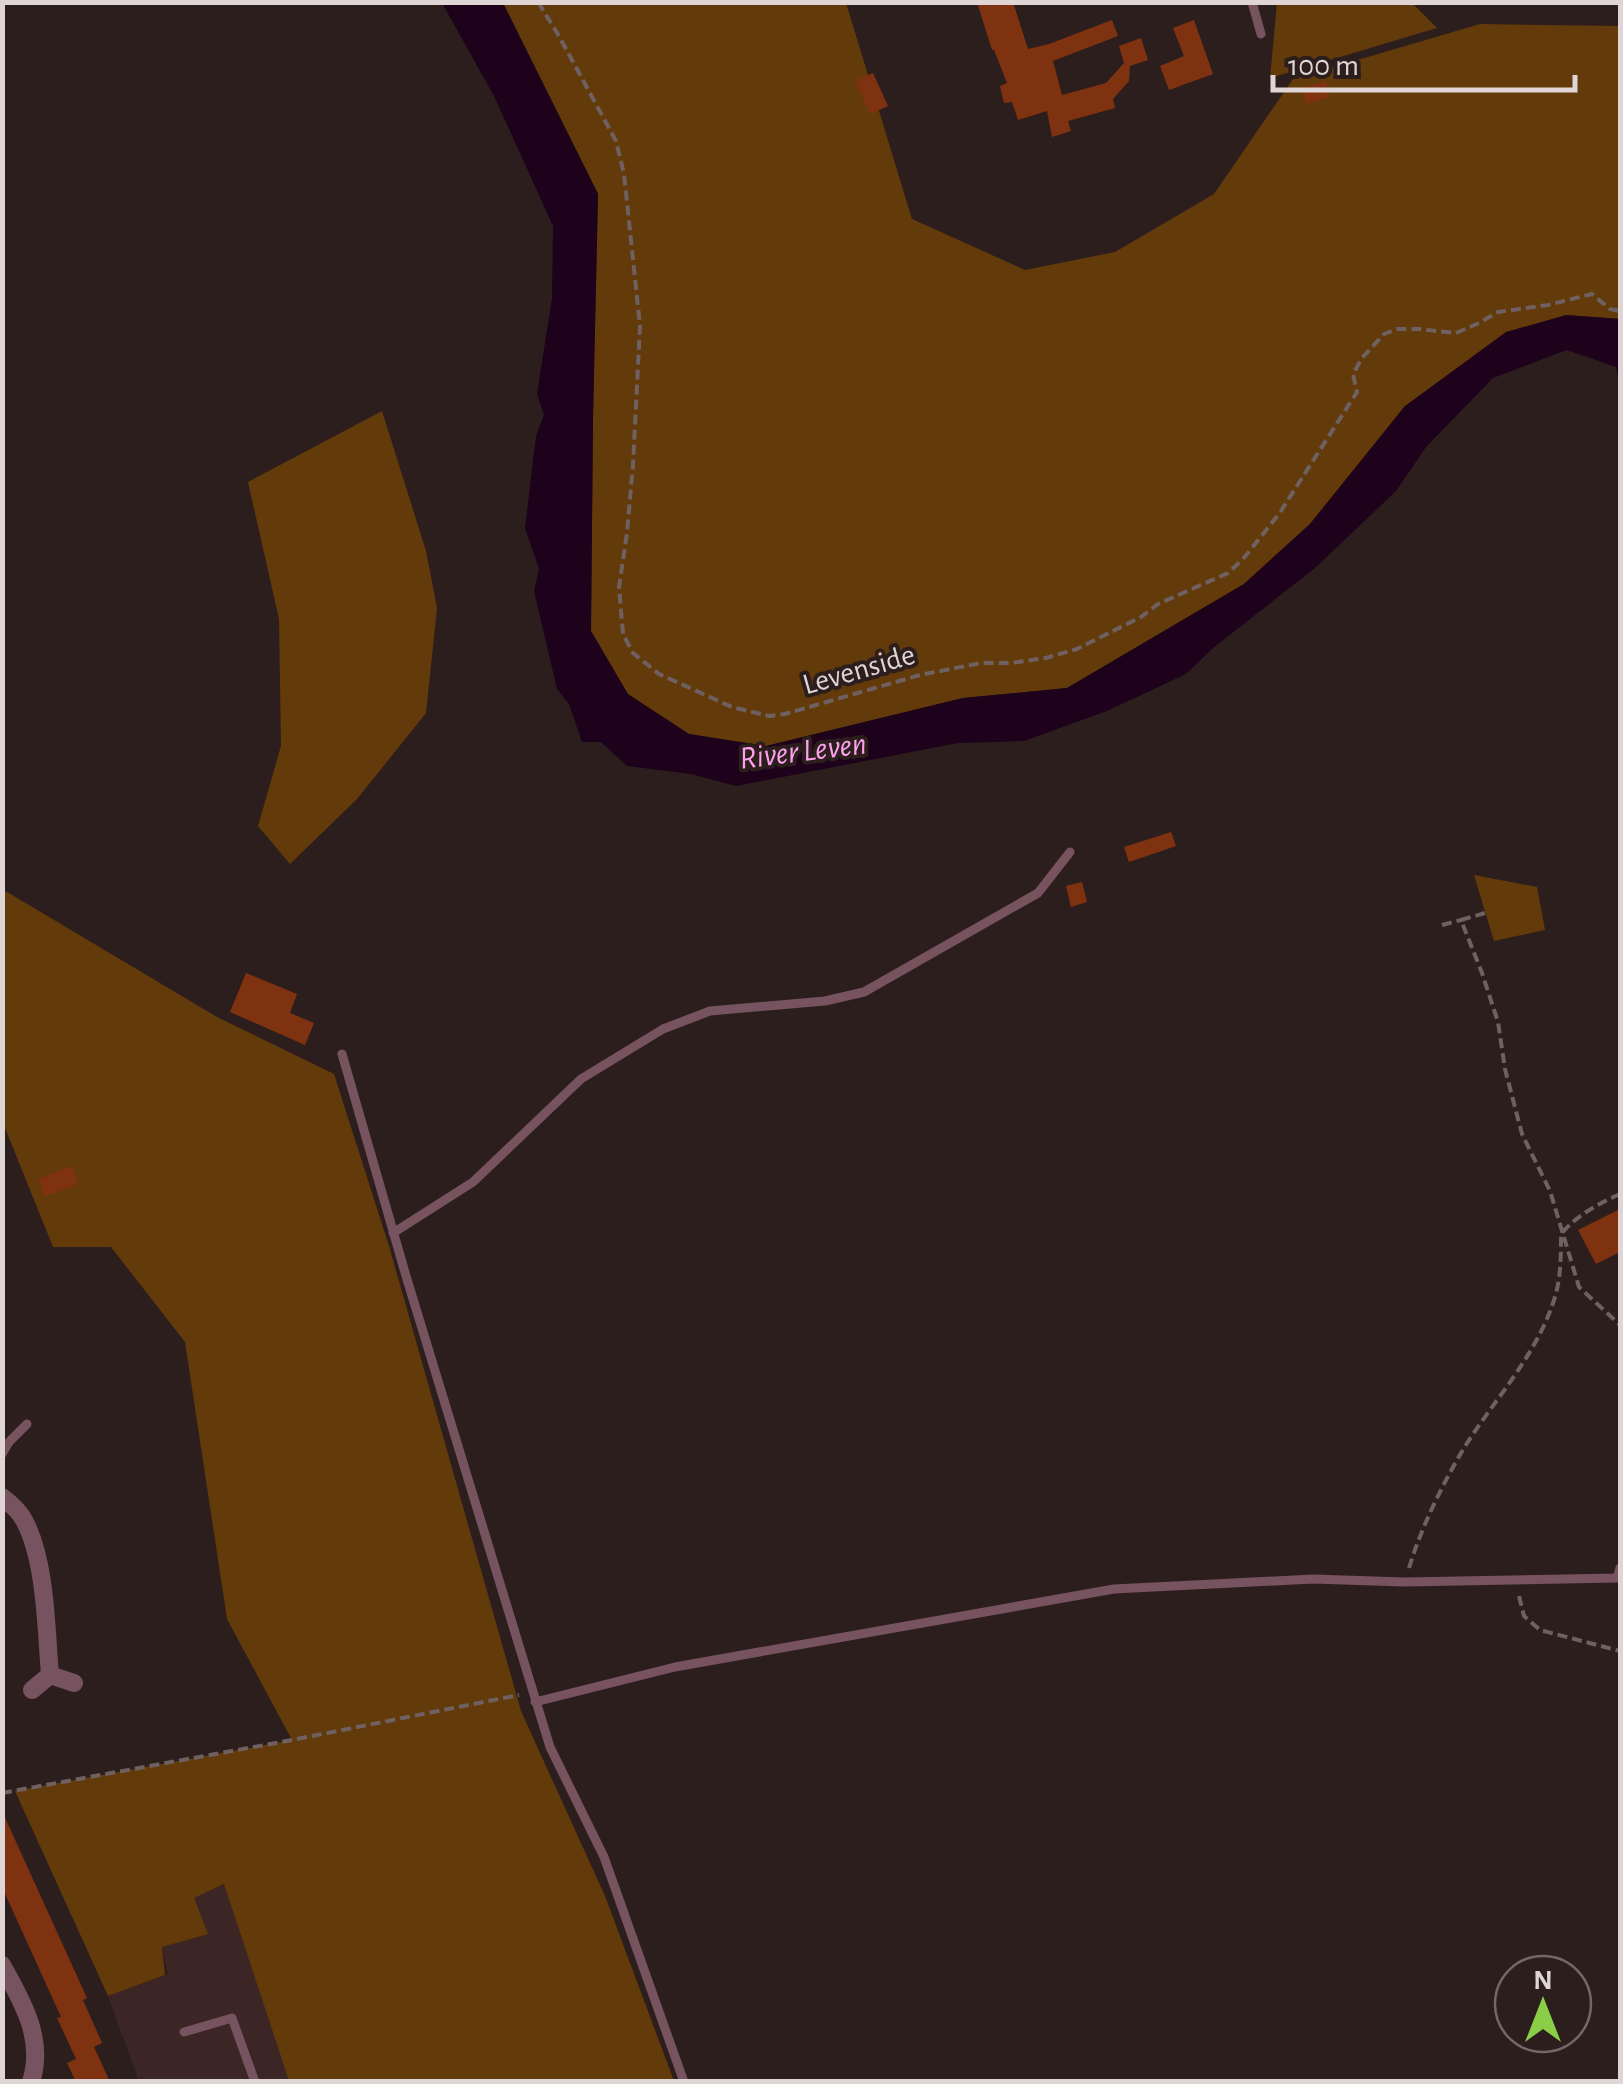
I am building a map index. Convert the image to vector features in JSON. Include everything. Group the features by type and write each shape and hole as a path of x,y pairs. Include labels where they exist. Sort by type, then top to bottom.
{"street":[{"path":"2,1497 22,1516 31,1536 42,1587 50,1675"},
{"path":"50,1675 74,1683"},
{"path":"32,1690 50,1675"},
{"path":"2,1965 34,2033 32,2082"}],"lane":[{"path":"1252,2 1261,34"},
{"path":"394,1233 473,1182 581,1079 664,1029 710,1011 825,1001 864,992 1038,894 1070,852"},
{"path":"342,1054 550,1747 604,1857 684,2082"},
{"path":"2,1454 27,1424"},
{"path":"534,1697 1114,1589 1312,1579 1405,1582 1619,1574"},
{"path":"184,2032 232,2018 255,2082"}],"path":[{"name":"Levenside","path":"538,2 616,141 624,174 640,326 633,465 619,588 622,634 633,653 659,674 732,707 769,716 785,714 920,675 981,662 1046,658 1077,649 1158,604 1228,573 1243,559 1279,514 1345,412 1356,392 1353,374 1384,334 1397,329 1456,333 1498,312 1548,306 1592,294 1610,309 1620,311"},
{"path":"1442,925 1486,913"},
{"path":"1461,920 1498,1022 1522,1134 1550,1191 1579,1287 1620,1325"},
{"path":"1405,1582 1416,1546 1464,1448 1540,1336 1554,1300 1561,1264 1561,1234 1593,1207 1620,1194"},
{"path":"1514,1580 1524,1616 1540,1630 1620,1651"},
{"path":"2,1792 534,1697"}],"shaded area":[{"path":"503,3 846,3 912,219 1025,270 1115,252 1214,194 1293,79 1480,24 1620,26 1620,319 1566,315 1405,406 1310,524 1244,584 1067,688 963,698 766,746 689,734 628,695 591,631 598,194"},
{"path":"1277,3 1412,3 1437,28 1270,78"},
{"path":"382,411 426,551 437,608 426,713 357,799 290,864 258,826 281,746 279,619 248,482"},
{"path":"1474,875 1537,887 1545,930 1494,941"},
{"path":"2,889 217,1017 334,1074 389,1246 521,1711 605,1896 674,2081 289,2081 224,1884 194,1898 208,1934 162,1947 165,1975 108,1996 15,1791 292,1740 227,1619 185,1342 111,1247 53,1247 3,1123"},
{"path":"225,1884 289,2081 139,2081 108,1996 168,1974 162,1947 194,1898"}],"water":[{"name":"River Leven","path":"442,3 503,3 598,194 591,631 628,694 689,734 766,746 963,698 1067,688 1244,584 1310,524 1405,406 1506,332 1566,315 1620,319 1620,389 1616,367 1567,350 1493,378 1426,447 1396,491 1315,568 1186,674 1107,711 1024,741 958,743 736,786 691,774 627,766 601,742 582,742 569,704 557,689 534,591 539,569 525,528 536,436 544,415 537,394 552,298 553,226 494,96"}],"building":[{"path":"977,2 1013,2 1028,49 1112,20 1118,36 1053,61 1062,95 1106,83 1124,63 1119,46 1141,38 1148,60 1130,66 1129,81 1113,99 1115,108 1068,121 1071,131 1052,137 1047,111 1018,120 1012,102 1004,103 1000,86 1007,83"},
{"path":"1194,20 1213,74 1169,90 1160,66 1184,56 1173,28"},
{"path":"873,73 888,106 870,114 855,81"},
{"path":"1326,81 1330,97 1306,104 1302,88"},
{"path":"1171,832 1176,846 1129,862 1124,847"},
{"path":"1082,882 1087,902 1071,907 1066,886"},
{"path":"246,973 297,994 290,1013 314,1023 305,1045 230,1012"},
{"path":"72,1166 78,1184 44,1197 38,1179"},
{"path":"1620,1209 1620,1252 1596,1264 1578,1230"},
{"path":"2,1811 87,1998 83,2000 102,2043 94,2047 110,2082 76,2082 67,2063 76,2059 57,2018 61,2017 2,1887"}]}
